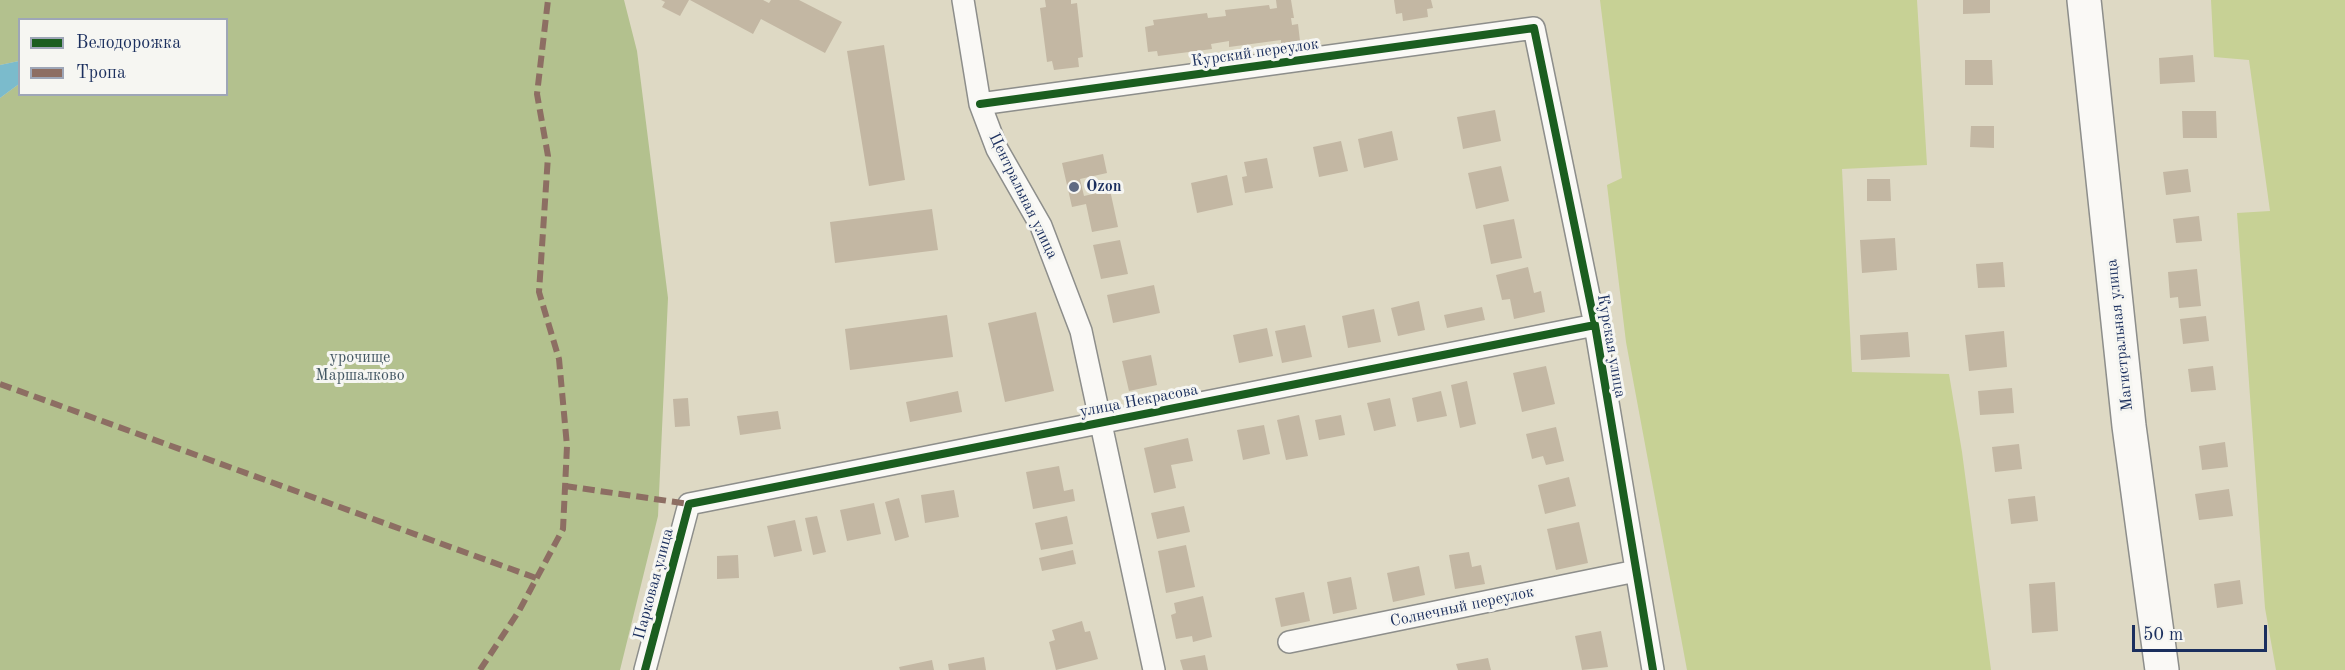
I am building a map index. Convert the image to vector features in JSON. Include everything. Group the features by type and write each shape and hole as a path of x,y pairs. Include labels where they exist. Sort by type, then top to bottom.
{"highway":[{"name":"Магистральная улица","path":"2067,0 2112,429 2144,670"},
{"name":"Магистральная улица","path":"2084,0 2129,426 2162,670"}],"street":[{"name":"Центральная улица","path":"963,0 980,104 997,149 1041,226 1081,331 1154,670"},
{"name":"Курский переулок","path":"980,104 1534,28"},
{"name":"Курская улица","path":"1534,28 1595,325 1653,670"},
{"name":"улица Некрасова","path":"689,504 1595,325"},
{"name":"Парковая улица","path":"645,670 689,504"},
{"name":"Солнечный переулок","path":"1288,642 1636,571"}],"green space":[{"name":"урочище Маршалково","path":"0,0 624,0 637,51 668,298 658,516 620,670 0,670 0,98 18,85 18,96 228,96 228,18 18,18 18,61 0,65"},
{"path":"1600,0 1917,0 1927,165 1842,169 1852,372 1949,374 1962,452 1991,670 1687,670 1626,342 1607,185 1622,178"},
{"path":"2211,0 2345,0 2345,670 2276,670 2265,608 2237,213 2270,211 2249,60 2214,57"}],"water":[{"path":"18,61 18,85 0,98 0,65"}],"building":[{"path":"661,0 689,0 680,16 662,7 665,2"},
{"path":"690,0 763,0 769,3 771,0 799,0 842,22 825,53 761,19 753,34"},
{"path":"1045,0 1071,0 1071,4 1077,3 1083,57 1078,58 1079,67 1054,70 1052,61 1047,62 1040,8 1046,7"},
{"path":"1276,0 1291,0 1294,18 1291,18 1292,25 1298,24 1300,41 1281,44 1281,40 1229,47 1229,41 1211,44 1212,49 1158,56 1157,51 1148,52 1145,27 1154,25 1153,20 1207,13 1208,18 1226,16 1225,10 1269,5 1270,9 1277,8"},
{"path":"1394,0 1431,0 1433,8 1427,9 1428,17 1403,21 1402,13 1396,14"},
{"path":"1963,0 1990,0 1990,13 1963,14"},
{"path":"884,45 905,180 869,186 847,51"},
{"path":"2193,55 2195,82 2160,84 2159,58"},
{"path":"1965,60 1992,60 1993,85 1965,85"},
{"path":"1495,110 1501,141 1463,149 1457,117"},
{"path":"2182,111 2216,111 2217,138 2183,138"},
{"path":"1971,126 1994,126 1994,148 1970,147"},
{"path":"1392,131 1398,160 1364,168 1358,139"},
{"path":"1341,141 1348,171 1319,177 1313,147"},
{"path":"1103,154 1107,173 1080,179 1084,196 1110,190 1118,227 1092,232 1086,204 1072,207 1062,163"},
{"path":"1267,158 1273,188 1245,193 1242,177 1247,176 1244,162"},
{"path":"1501,166 1509,201 1476,209 1468,173"},
{"path":"2188,169 2191,192 2166,195 2163,172"},
{"path":"1227,175 1233,205 1197,213 1191,183"},
{"path":"1867,179 1890,179 1891,201 1867,201"},
{"path":"932,209 938,250 835,263 830,222"},
{"path":"2199,216 2202,241 2176,243 2173,219"},
{"path":"1514,219 1522,258 1491,264 1483,225"},
{"path":"1895,238 1897,270 1862,273 1860,240"},
{"path":"1120,240 1128,274 1101,279 1093,245"},
{"path":"2003,262 2005,287 1978,288 1976,264"},
{"path":"1528,267 1534,293 1541,291 1545,312 1514,319 1510,299 1502,300 1496,275"},
{"path":"2197,269 2201,306 2179,308 2178,297 2170,298 2168,272"},
{"path":"1154,285 1160,313 1113,323 1107,295"},
{"path":"1419,301 1425,330 1398,336 1391,308"},
{"path":"1482,307 1485,320 1447,328 1444,315"},
{"path":"1374,309 1381,342 1348,348 1342,316"},
{"path":"1036,312 1054,391 1005,402 988,323"},
{"path":"947,315 953,357 850,370 845,329"},
{"path":"2206,316 2209,341 2183,344 2180,319"},
{"path":"1305,325 1312,357 1282,363 1275,331"},
{"path":"1267,328 1273,356 1239,363 1233,335"},
{"path":"2004,331 2007,367 1969,371 1965,335"},
{"path":"1908,332 1910,357 1861,360 1860,335"},
{"path":"1151,355 1157,385 1129,391 1122,361"},
{"path":"1546,366 1555,404 1522,412 1513,373"},
{"path":"2213,366 2216,390 2191,392 2188,369"},
{"path":"1467,381 1476,424 1460,428 1451,385"},
{"path":"2012,388 2014,413 1980,415 1978,391"},
{"path":"958,391 962,412 910,422 906,402"},
{"path":"1441,391 1447,416 1417,422 1412,398"},
{"path":"688,398 690,426 675,427 673,399"},
{"path":"1390,398 1396,426 1374,431 1367,403"},
{"path":"778,411 781,429 740,435 737,416"},
{"path":"1299,415 1308,456 1286,460 1277,420"},
{"path":"1341,415 1345,435 1319,440 1315,420"},
{"path":"1264,425 1270,454 1243,460 1237,430"},
{"path":"1556,427 1564,461 1546,465 1543,456 1532,459 1526,434"},
{"path":"1188,438 1193,461 1171,465 1176,488 1154,493 1144,448"},
{"path":"2225,442 2228,467 2202,470 2199,446"},
{"path":"2019,444 2022,469 1995,472 1992,447"},
{"path":"1059,466 1064,491 1073,489 1075,501 1033,509 1026,472"},
{"path":"1569,477 1576,506 1545,514 1538,485"},
{"path":"2229,489 2233,516 2199,520 2195,494"},
{"path":"954,490 959,517 925,523 921,495"},
{"path":"2035,496 2038,521 2011,524 2008,499"},
{"path":"899,498 909,537 895,541 885,502"},
{"path":"874,503 881,534 847,541 840,510"},
{"path":"1184,506 1190,532 1157,539 1151,513"},
{"path":"817,516 826,552 813,555 805,518"},
{"path":"1067,516 1073,544 1041,550 1035,523"},
{"path":"795,520 802,551 774,557 767,526"},
{"path":"1579,522 1588,563 1556,570 1547,529"},
{"path":"1186,545 1195,587 1166,593 1158,551"},
{"path":"1073,550 1076,564 1042,571 1039,558"},
{"path":"1469,552 1472,567 1481,565 1485,584 1455,589 1449,555"},
{"path":"738,555 739,578 717,579 717,556"},
{"path":"1419,566 1425,595 1393,602 1387,573"},
{"path":"1351,577 1357,609 1333,614 1327,582"},
{"path":"2240,580 2243,604 2217,608 2214,584"},
{"path":"2055,582 2058,631 2032,633 2029,584"},
{"path":"1304,592 1310,621 1281,627 1275,598"},
{"path":"1203,596 1212,637 1193,642 1192,636 1176,639 1171,615 1176,613 1174,603"},
{"path":"1082,621 1085,632 1090,631 1098,659 1056,670 1049,642 1055,640 1052,630"},
{"path":"1601,631 1608,667 1582,670 1575,636"},
{"path":"1205,655 1208,670 1183,670 1180,660"},
{"path":"984,657 986,670 949,670 948,664"},
{"path":"1488,658 1491,670 1458,670 1456,664"},
{"path":"932,660 934,670 900,670 899,667"}],"marked path":[{"path":"480,670 519,611 563,529 567,446 559,359 539,292 548,156 537,94 548,0"},
{"path":"0,384 536,578"},
{"path":"565,486 689,504"}],"cycle path":[{"path":"980,104 1534,28 1595,325 1653,670"},
{"path":"645,670 689,504 1595,325"}],"place":[{"name":"Ozon","path":"1074,187"}]}
